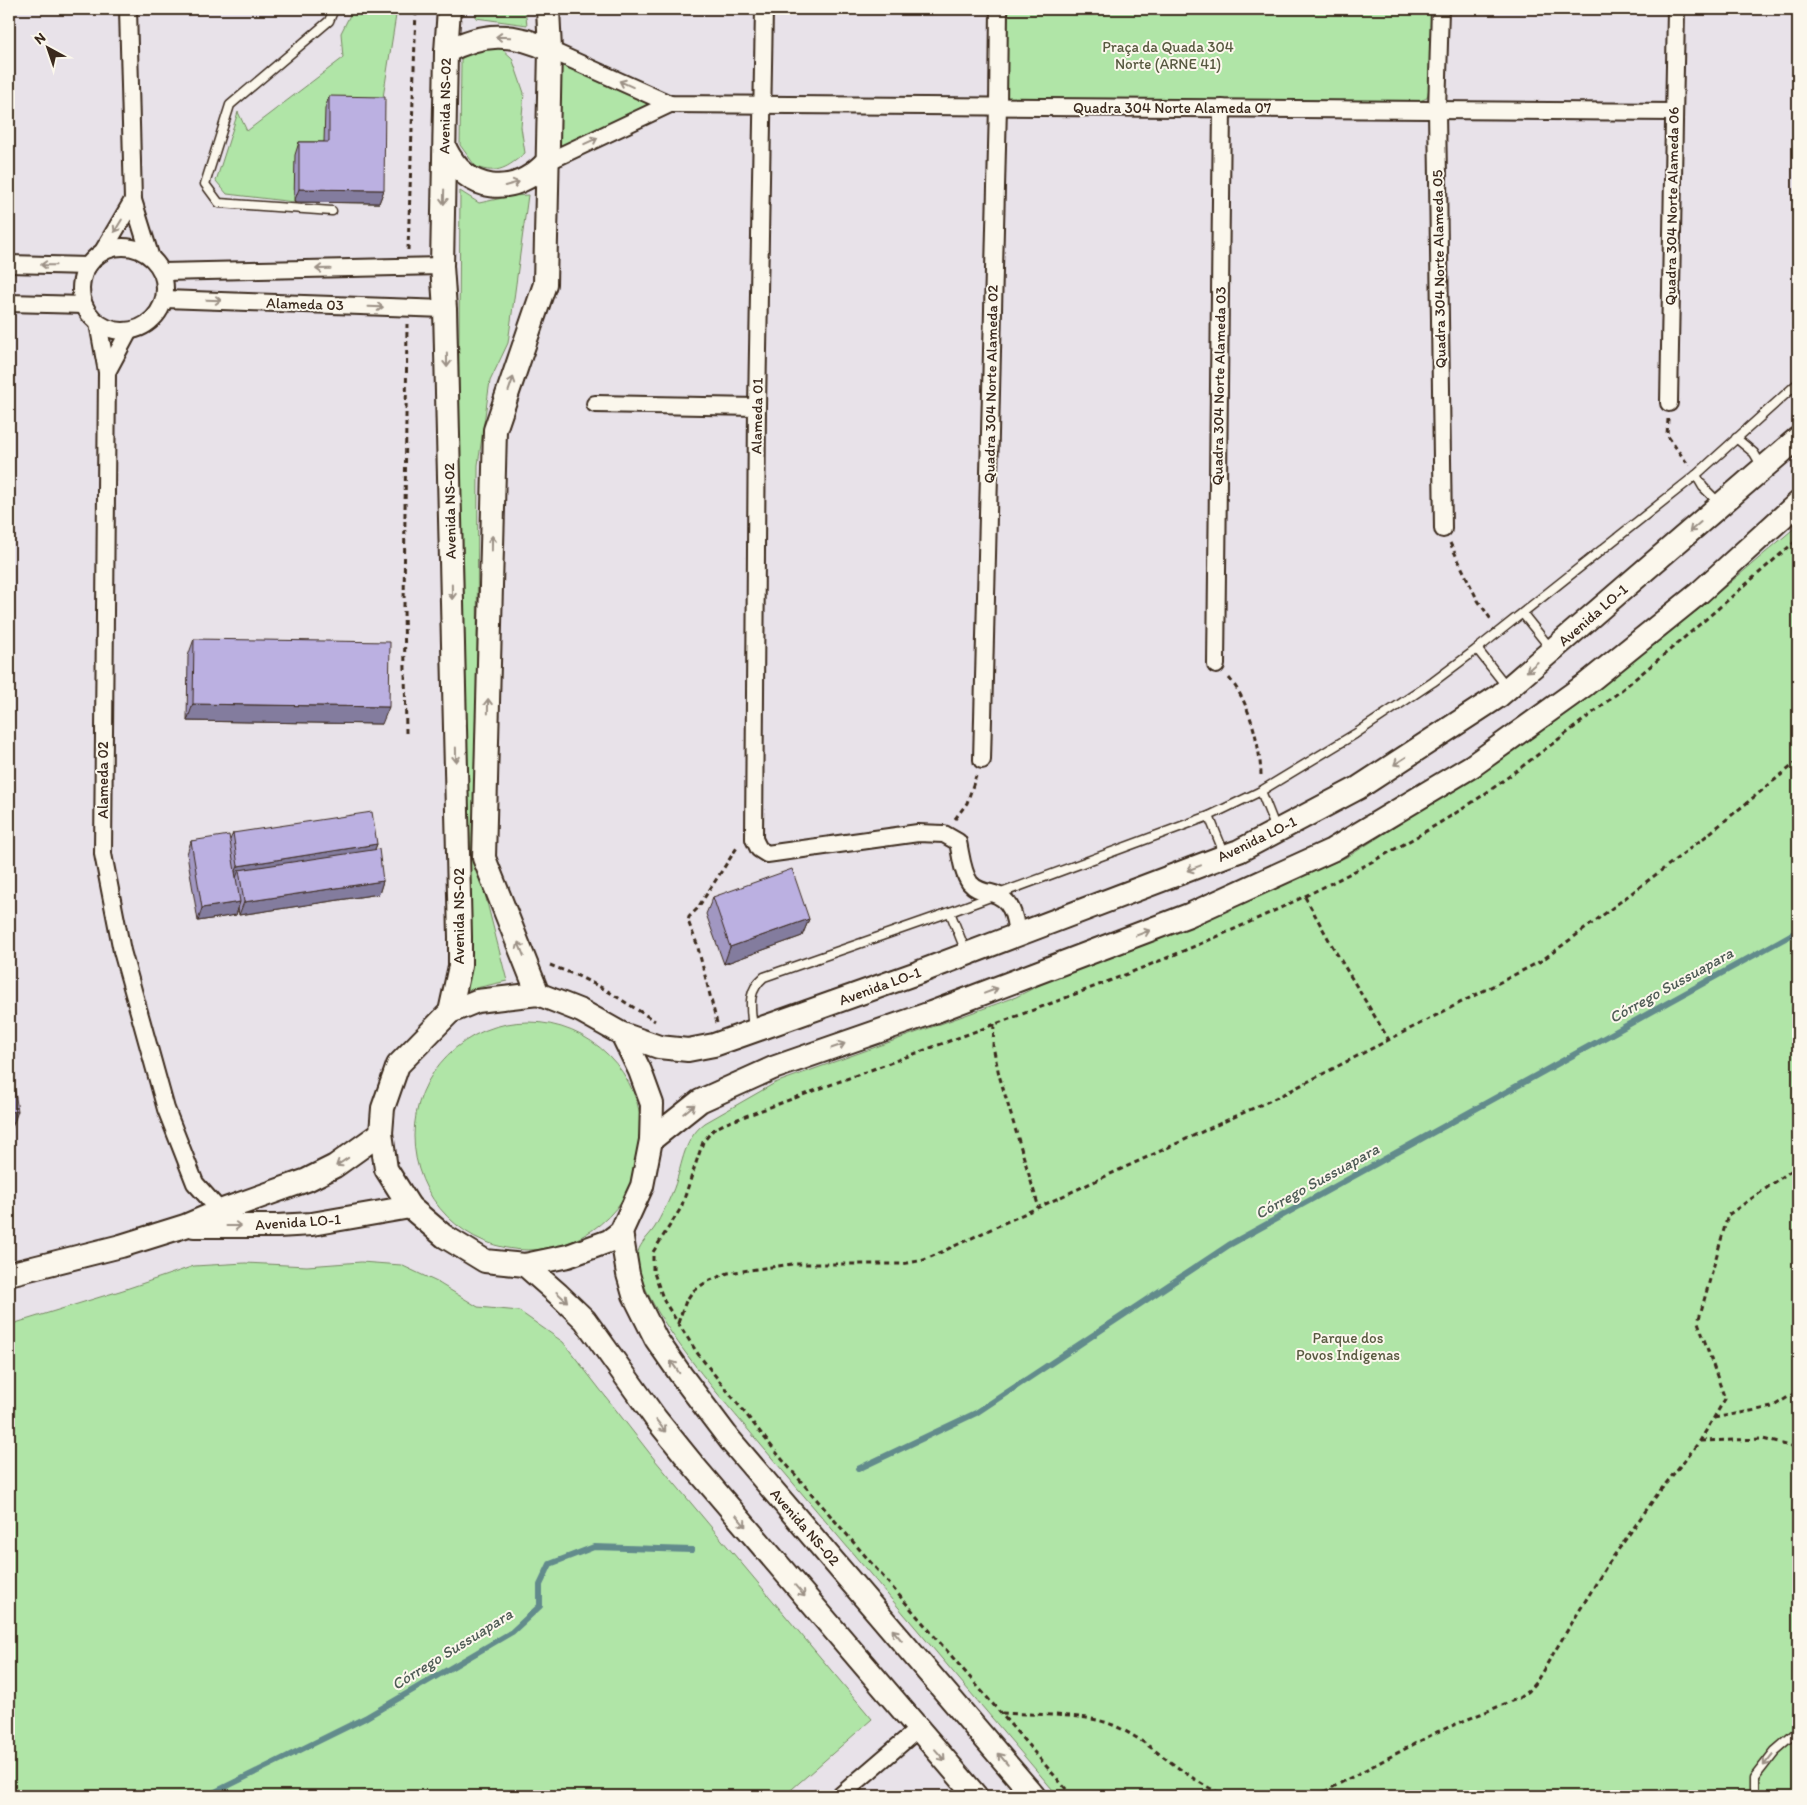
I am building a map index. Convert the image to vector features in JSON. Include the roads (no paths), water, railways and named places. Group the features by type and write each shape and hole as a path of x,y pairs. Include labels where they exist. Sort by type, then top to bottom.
{"street":[{"name":"Avenida NS-02","path":"448,9 442,266 446,309 460,937 460,966 450,1012"},
{"name":"Avenida NS-02","path":"538,994 484,858 495,430 545,284 550,50 548,9"},
{"name":"Alameda 01","path":"764,9 757,407 754,839 759,849 767,854 918,833 944,834 958,842 964,870 971,884 982,891 998,895"},
{"name":"Quadra 304 Norte Alameda 02","path":"982,760 999,9"},
{"name":"Quadra 304 Norte Alameda 05","path":"1440,9 1437,110 1443,529"},
{"name":"Quadra 304 Norte Alameda 06","path":"1669,403 1676,9"},
{"path":"128,10 133,200 150,255 163,272 166,286 165,298 160,309 149,323 128,331 113,330 98,323 84,305 81,292 82,278 88,266 103,251 133,200"},
{"path":"446,52 474,40 505,36 520,38 550,50"},
{"name":"Quadra 304 Norte Alameda 07","path":"550,50 670,104 1674,112"},
{"name":"Quadra 304 Norte Alameda 07","path":"547,162 670,104"},
{"name":"Quadra 304 Norte Alameda 03","path":"1216,665 1222,108"},
{"path":"445,148 450,159 467,177 490,186 503,186 528,179 547,162"},
{"path":"103,251 126,247 150,255"},
{"path":"9,264 88,266"},
{"path":"163,272 442,266"},
{"name":"Alameda 03","path":"165,298 446,309"},
{"path":"9,303 84,305"},
{"path":"98,323 107,372"},
{"name":"Alameda 02","path":"128,331 107,372 103,854 122,951 166,1108 195,1183 220,1210"},
{"path":"595,404 757,407"},
{"name":"Avenida LO-1","path":"538,994 581,1011 622,1034 659,1047 688,1050 714,1045 752,1022 917,974 1225,856 1358,788 1499,696 1798,438"},
{"path":"651,1140 700,1101 773,1068 931,1013 1189,915 1332,850 1472,766 1585,685 1699,593 1798,503"},
{"path":"998,895 1013,910 1017,935"},
{"path":"538,994 477,1001 450,1012 398,1065 383,1108 381,1133 386,1169 410,1207 444,1236 485,1261 525,1266 568,1256 609,1241 620,1232 642,1186 651,1140 652,1104 640,1071 622,1034"},
{"name":"Avenida LO-1","path":"9,1274 122,1246 185,1226 220,1210 314,1176 335,1166 381,1133"},
{"name":"Avenida LO-1","path":"185,1226 312,1224 410,1207"},
{"name":"Avenida NS-02","path":"620,1232 629,1282 639,1307 656,1339 698,1398 748,1460 1034,1796"},
{"path":"525,1266 585,1320 656,1419 712,1488 976,1796"},
{"path":"840,1796 918,1729"}],"lane":[{"path":"332,211 219,203 204,184 230,105 329,21 334,9"},
{"path":"752,1022 751,996 756,984 764,977 998,895 1209,816 1261,791 1356,734 1433,682 1523,614 1696,475 1798,384"},
{"path":"1736,438 1754,453 1759,459 1762,469"},
{"path":"1696,475 1703,487 1721,505"},
{"path":"1523,614 1552,650"},
{"path":"1477,649 1508,688"},
{"path":"1261,791 1277,831"},
{"path":"1209,816 1225,856"},
{"path":"950,912 967,954"},
{"path":"1754,1796 1754,1778 1775,1751 1798,1731"}],"waterway":[{"name":"Córrego Sussuapara","path":"858,1469 976,1413 1229,1245 1798,931"},
{"name":"Córrego Sussuapara","path":"207,1796 365,1718 512,1632 540,1606 540,1585 550,1564 594,1547 692,1550"}],"park label":[{"name":"Praça da Quada 304 Norte (ARNE 41)","path":"1168,56"},
{"name":"Parque dos Povos Indígenas","path":"1348,1346"}]}
